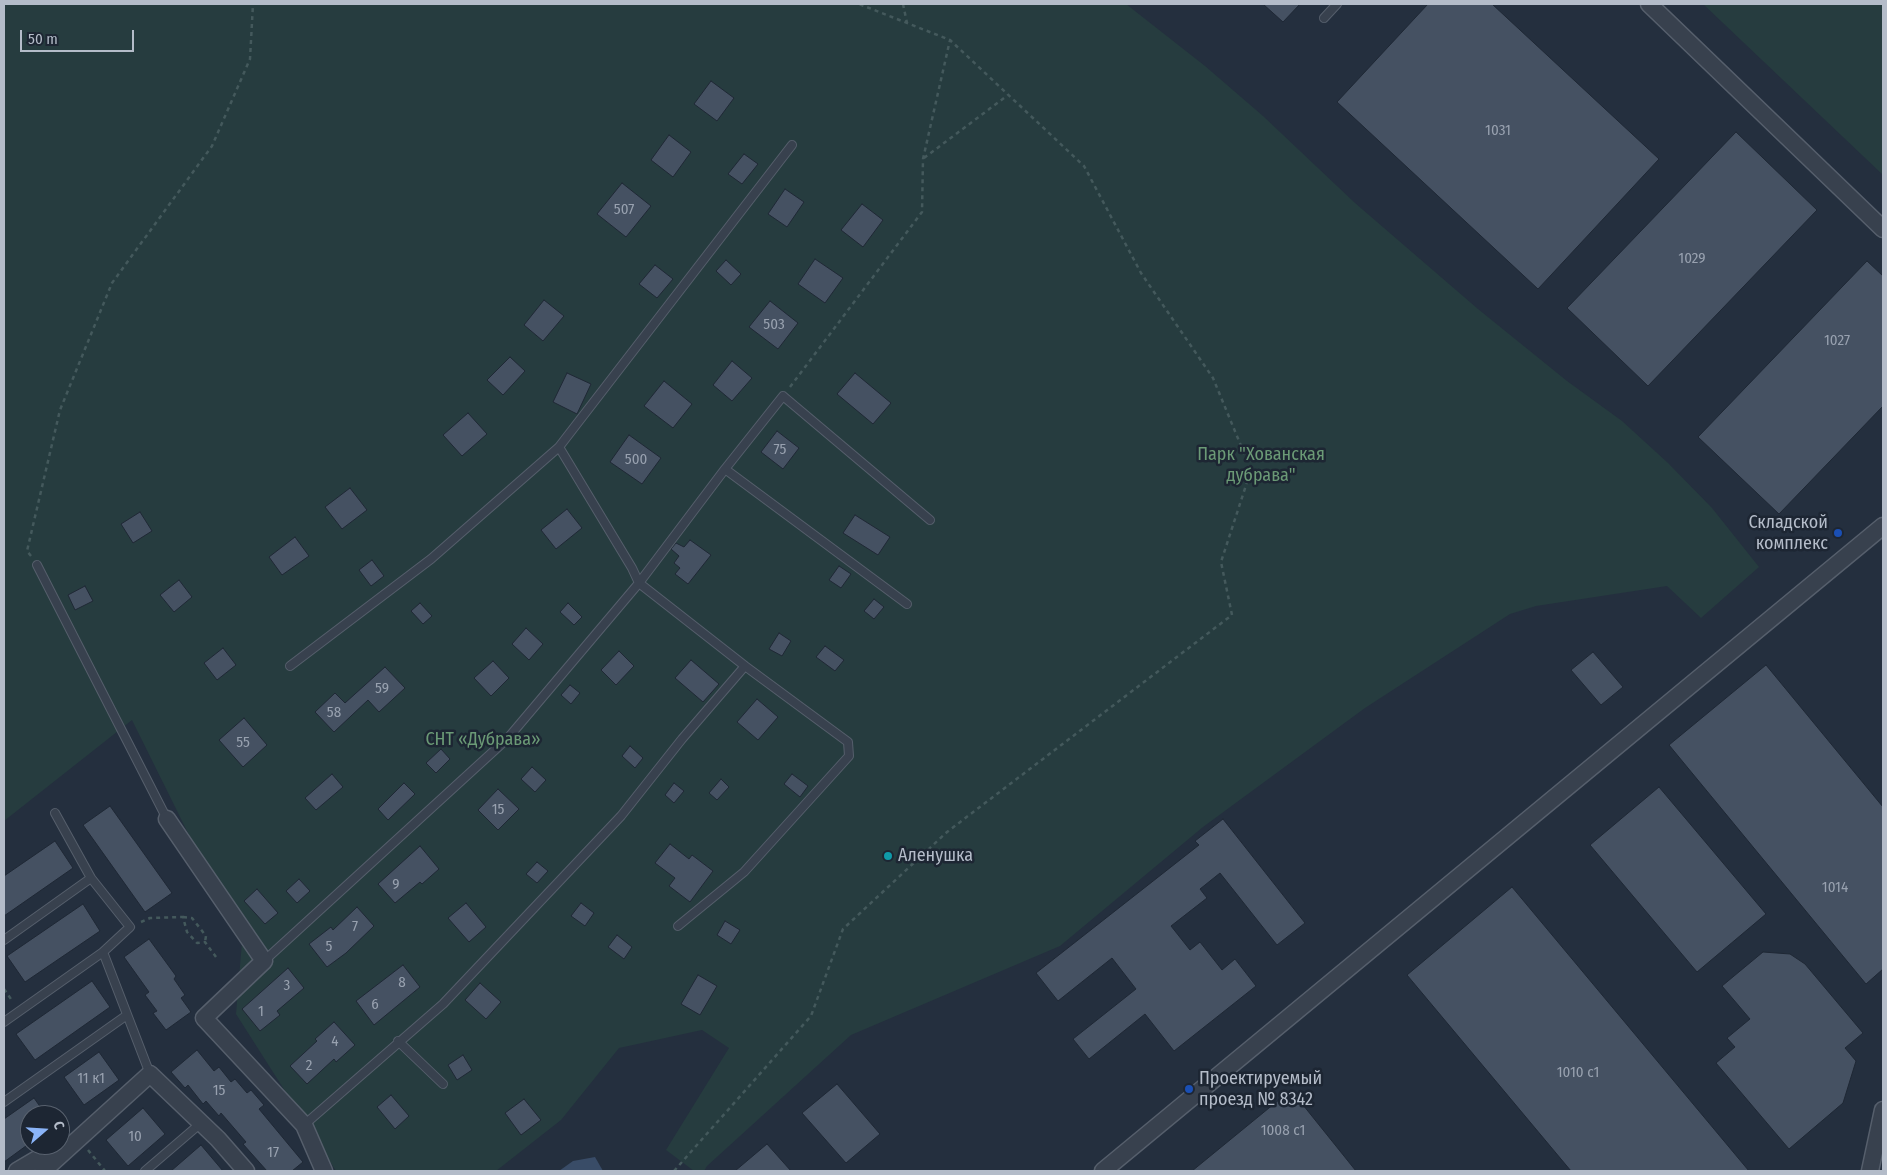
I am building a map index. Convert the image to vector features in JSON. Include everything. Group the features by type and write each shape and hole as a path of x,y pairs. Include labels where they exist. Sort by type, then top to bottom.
{"street":[{"path":"1649,4 1883,228"},
{"path":"1103,1171 1883,526"},
{"path":"167,819 264,961 204,1018 304,1125 324,1171"},
{"path":"43,1171 150,1074 218,1139 245,1171"},
{"path":"1870,1171 1883,1110"},
{"path":"17,1171 91,1127"}],"lane":[{"path":"1324,18 1337,4"},
{"path":"290,666 431,559 560,447 792,145"},
{"path":"264,961 508,738 639,583 783,396 930,520"},
{"path":"560,447 639,583 745,666 848,742 849,756 744,872 678,926"},
{"path":"725,469 907,604"},
{"path":"38,565 167,819"},
{"path":"304,1125 398,1041 443,1004 621,816 682,739 745,666"},
{"path":"4,1022 103,952 130,927 90,878 55,813"},
{"path":"4,940 90,878"},
{"path":"103,952 150,1074"},
{"path":"4,1102 127,1015"},
{"path":"398,1041 443,1084"},
{"path":"146,1171 201,1123"}],"path":[{"path":"28,551 60,410 97,319 112,283 212,146 250,59 253,4"},
{"path":"674,1171 811,1016 843,929 947,832 1232,615 1221,562 1251,470 1213,378 1141,273 1084,166 950,40 859,4"},
{"path":"903,4 907,23"},
{"path":"783,396 922,212 923,159 950,40"},
{"path":"923,159 1008,95"},
{"path":"183,917 187,932 197,943 205,942"},
{"path":"130,927 150,918 192,918 206,936 205,942 216,957"},
{"path":"4,989 19,1012"},
{"path":"79,1138 105,1171"}],"green space":[{"path":"4,4 1126,4 1205,66 1263,116 1355,203 1478,309 1567,381 1622,421 1668,463 1712,508 1759,567 1701,618 1667,586 1536,606 1510,614 1365,708 1203,827 1060,946 851,1035 707,1166 704,1171 694,1171 666,1150 729,1048 702,1030 619,1048 561,1120 496,1171 336,1171 236,1014 242,942 132,720 4,821"},
{"path":"1703,4 1883,4 1883,175"}],"water":[{"path":"595,1157 603,1171 559,1171 573,1161"}],"building":[{"path":"1263,4 1300,4 1283,22"},
{"path":"1428,4 1492,4 1659,159 1538,289 1337,102"},
{"path":"711,81 734,98 717,121 694,104"},
{"path":"1736,132 1817,210 1648,386 1567,308"},
{"path":"669,135 691,152 673,177 651,160"},
{"path":"744,154 758,164 742,184 728,174"},
{"path":"622,183 651,206 626,237 597,214"},
{"path":"785,189 804,202 787,227 768,214"},
{"path":"862,204 883,220 863,247 841,230"},
{"path":"815,259 843,278 825,303 798,284"},
{"path":"726,260 741,274 731,285 716,271"},
{"path":"1867,261 1883,276 1883,406 1779,514 1698,437"},
{"path":"655,265 673,279 657,298 639,284"},
{"path":"544,300 564,316 543,341 524,325"},
{"path":"770,301 798,323 778,349 749,327"},
{"path":"510,357 525,371 503,395 487,380"},
{"path":"732,361 752,378 732,401 713,385"},
{"path":"567,373 591,384 577,414 553,402"},
{"path":"855,373 891,403 873,424 837,394"},
{"path":"664,381 692,404 673,428 644,406"},
{"path":"468,413 487,434 462,456 443,435"},
{"path":"777,431 799,448 783,469 761,452"},
{"path":"629,435 661,458 642,484 610,462"},
{"path":"350,488 367,510 342,529 325,507"},
{"path":"567,509 582,528 556,549 541,530"},
{"path":"140,512 152,531 133,543 121,524"},
{"path":"855,515 890,537 878,555 843,533"},
{"path":"295,537 309,556 282,575 269,557"},
{"path":"690,540 711,555 688,584 675,574 680,568 674,563 679,556 671,549 676,543 684,547"},
{"path":"372,560 384,576 371,586 359,570"},
{"path":"839,566 851,574 841,588 829,580"},
{"path":"179,580 192,597 174,612 160,595"},
{"path":"85,586 93,601 75,610 68,595"},
{"path":"874,599 884,607 874,619 864,611"},
{"path":"420,603 432,616 423,624 411,611"},
{"path":"568,603 582,617 574,625 560,612"},
{"path":"526,628 543,644 529,660 512,644"},
{"path":"779,633 791,641 782,656 769,649"},
{"path":"825,646 844,660 835,671 816,657"},
{"path":"223,648 236,665 217,680 204,663"},
{"path":"619,651 634,666 616,685 601,670"},
{"path":"1593,652 1623,687 1601,705 1571,670"},
{"path":"691,660 719,684 703,702 675,678"},
{"path":"493,661 509,678 491,696 474,678"},
{"path":"1766,665 1883,807 1883,969 1866,984 1669,745"},
{"path":"385,667 405,688 379,712 368,700 334,732 315,712 335,693 345,703"},
{"path":"570,685 580,693 571,704 561,695"},
{"path":"757,699 778,717 758,740 737,722"},
{"path":"244,718 267,745 243,767 219,740"},
{"path":"630,746 643,758 635,768 622,756"},
{"path":"441,749 450,759 436,773 426,763"},
{"path":"532,767 546,780 535,792 521,779"},
{"path":"332,774 343,787 316,810 305,798"},
{"path":"792,774 808,786 800,797 784,784"},
{"path":"721,779 729,787 717,800 709,793"},
{"path":"404,783 415,794 388,820 378,809"},
{"path":"674,783 684,791 674,803 665,795"},
{"path":"1659,787 1766,914 1697,972 1590,845"},
{"path":"498,789 519,809 498,830 478,810"},
{"path":"110,806 172,893 145,912 83,825"},
{"path":"1223,819 1305,923 1277,945 1220,873 1200,889 1207,898 1171,926 1190,950 1200,942 1222,970 1235,959 1256,986 1174,1051 1145,1014 1089,1059 1073,1039 1136,989 1112,958 1058,1001 1036,973 1199,845 1195,841"},
{"path":"55,841 73,868 4,916 4,876"},
{"path":"670,844 689,859 692,855 713,871 690,902 669,886 675,878 655,863"},
{"path":"420,846 439,869 395,903 378,884"},
{"path":"537,862 548,871 537,883 526,874"},
{"path":"299,879 310,891 297,903 286,891"},
{"path":"1512,887 1749,1171 1571,1171 1407,975"},
{"path":"257,889 278,913 265,924 244,901"},
{"path":"466,903 486,927 469,942 448,918"},
{"path":"581,903 594,913 585,926 571,916"},
{"path":"83,904 100,931 25,982 7,956"},
{"path":"357,907 374,926 346,953 327,967 309,944 331,927 333,930"},
{"path":"725,921 740,930 731,944 717,935"},
{"path":"617,935 632,947 624,959 608,947"},
{"path":"149,939 176,976 174,979 185,995 181,998 191,1012 166,1030 153,1013 157,1011 145,995 149,992 124,957"},
{"path":"1763,952 1790,954 1805,964 1863,1033 1845,1048 1856,1061 1843,1103 1789,1149 1716,1063 1735,1047 1727,1038 1750,1019 1722,986"},
{"path":"403,965 420,987 374,1025 356,1001"},
{"path":"288,968 304,988 277,1011 280,1015 260,1031 242,1009"},
{"path":"698,975 717,986 700,1015 681,1004"},
{"path":"92,981 110,1007 35,1060 16,1034"},
{"path":"480,983 501,1002 486,1019 465,1000"},
{"path":"334,1022 355,1045 336,1062 334,1059 307,1084 290,1066"},
{"path":"197,1050 214,1071 219,1067 231,1082 235,1079 247,1093 251,1090 264,1105 259,1109 303,1162 292,1171 267,1171 243,1144 246,1142 221,1113 219,1116 206,1101 203,1104 188,1085 185,1088 171,1072"},
{"path":"99,1052 119,1080 84,1105 64,1077"},
{"path":"463,1055 472,1070 457,1080 448,1065"},
{"path":"837,1084 880,1134 846,1163 802,1113"},
{"path":"1291,1090 1356,1171 1192,1171"},
{"path":"391,1095 409,1116 395,1129 377,1107"},
{"path":"34,1098 39,1105 24,1105"},
{"path":"524,1099 541,1120 521,1135 505,1113"},
{"path":"20,1108 20,1150 4,1162 4,1119"},
{"path":"143,1108 165,1134 128,1166 106,1140"},
{"path":"767,1144 791,1171 735,1171"},
{"path":"201,1145 223,1171 171,1171"}],"place":[{"name":"Складской комплекс","path":"1838,533"},
{"name":"Аленушка","path":"888,856"},
{"name":"Проектируемый проезд № 8342","path":"1189,1089"}],"park label":[{"name":"Парк \"Хованская дубрава\"","path":"1261,465"},
{"name":"СНТ «Дубрава»","path":"483,740"}]}
